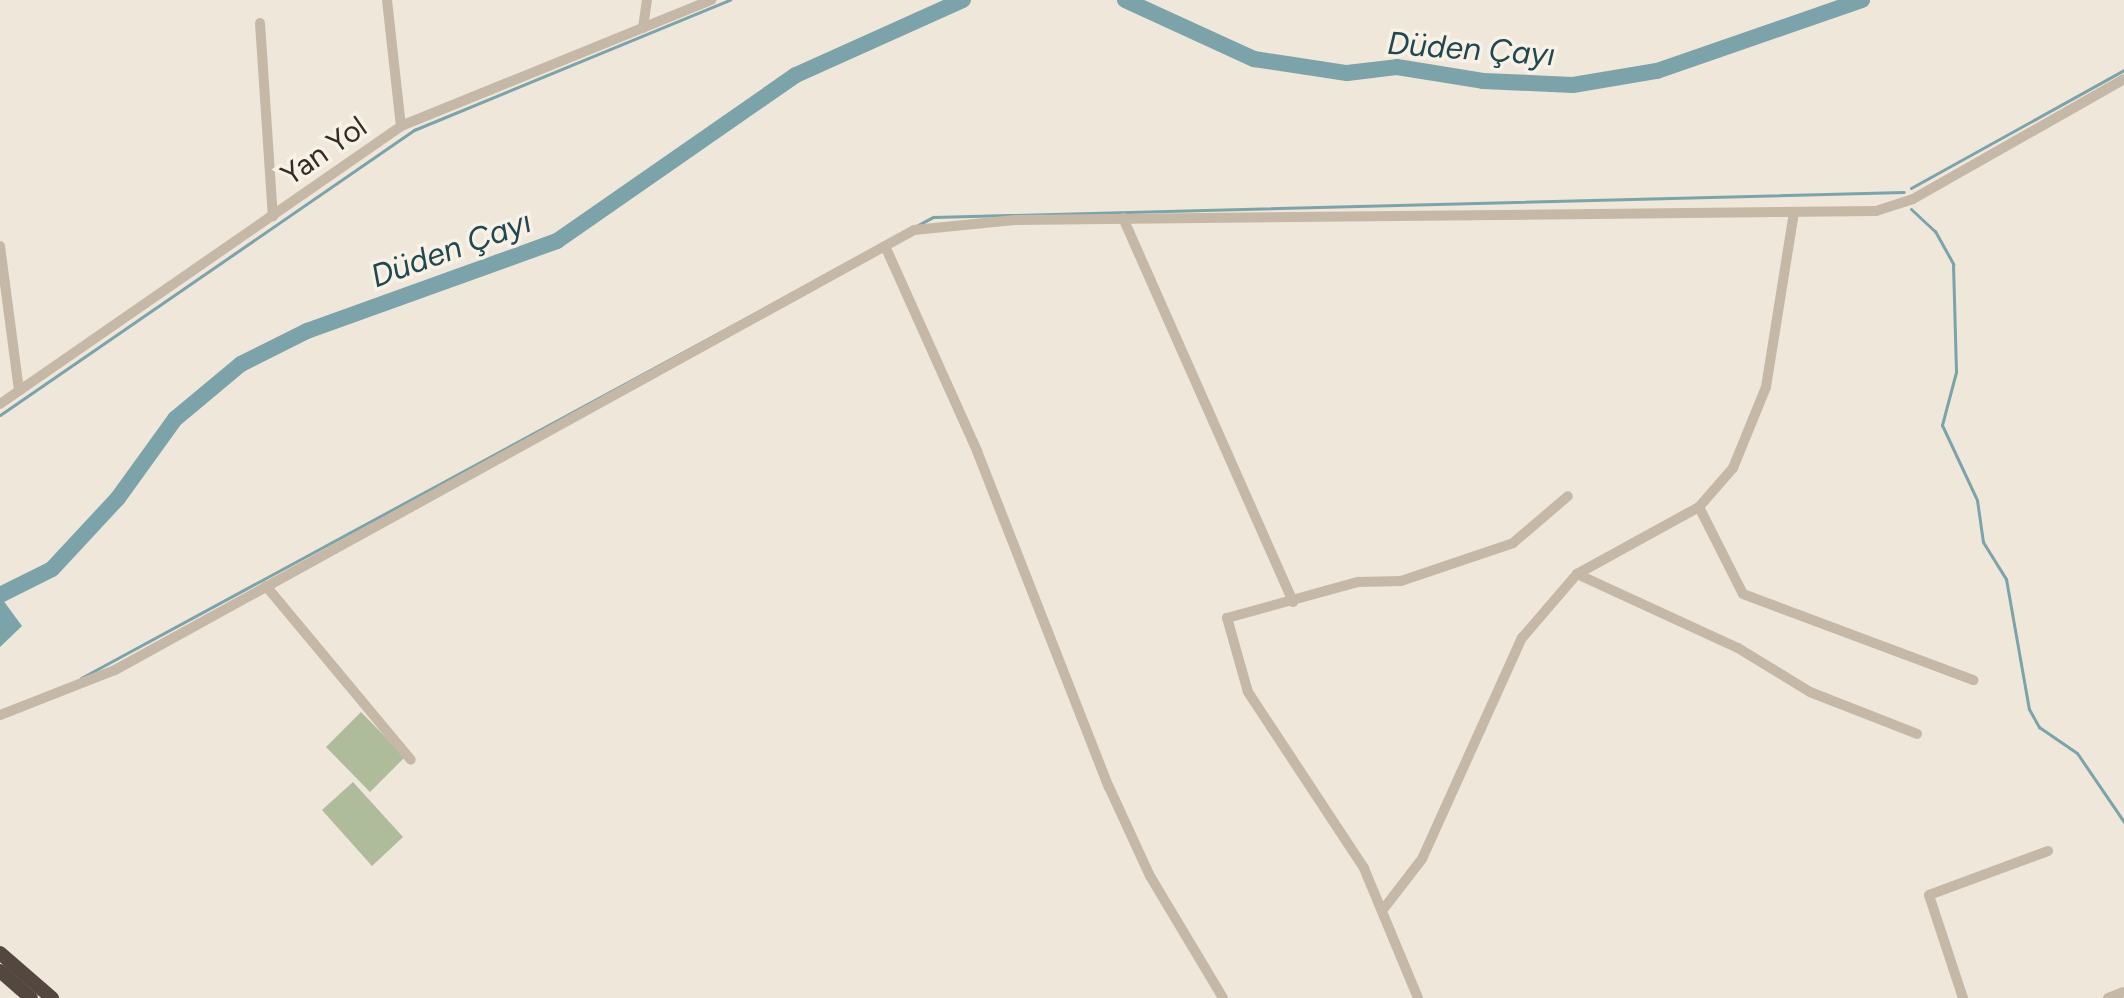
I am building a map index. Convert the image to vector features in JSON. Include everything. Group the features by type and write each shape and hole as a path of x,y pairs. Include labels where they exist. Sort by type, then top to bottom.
{"highway":[{"path":"0,953 52,998"},
{"path":"5,975 31,998"}],"street":[{"path":"387,0 401,126"},
{"path":"643,28 647,0"},
{"name":"Yan Yol","path":"0,404 401,126 711,0"},
{"path":"260,23 273,217"},
{"path":"0,715 115,670 885,246 938,223 1123,218 1794,213 1899,205 2124,79"},
{"path":"1385,907 1400,895 1438,828 1504,664 1577,574 1699,507 1733,468 1761,402 1794,213"},
{"path":"1123,218 1293,602"},
{"path":"0,246 19,391"},
{"path":"885,246 977,451 1109,787 1150,876 1223,998"},
{"path":"1418,998 1385,907 1259,710 1230,643 1227,618 1234,611 1293,602 1358,582 1401,581 1513,543 1568,496"},
{"path":"1699,507 1743,594 1973,680"},
{"path":"1577,574 1738,648 1810,692 1917,734"},
{"path":"266,586 411,760"},
{"path":"1963,998 1929,895 2048,851"},
{"path":"2108,998 2124,992"}],"green space":[{"path":"361,712 405,757 370,792 326,747"},
{"path":"353,782 403,837 372,866 322,810"}],"water":[{"path":"0,596 22,626 0,647"}],"waterway":[{"path":"0,415 414,130 730,0"},
{"name":"Düden Çayı","path":"0,595 52,569 118,498 175,419 241,364 307,331 557,241 796,75 963,0"},
{"name":"Düden Çayı","path":"1125,0 1254,59 1347,73 1397,67 1483,81 1573,85 1657,71 1862,0"},
{"path":"1911,188 2124,70"},
{"path":"81,678 933,217 1904,192"},
{"path":"1911,209 1935,231 1953,264 1956,372 1942,425 1977,500 1983,542 2006,579 2029,709 2039,727 2077,753 2124,822"}]}
